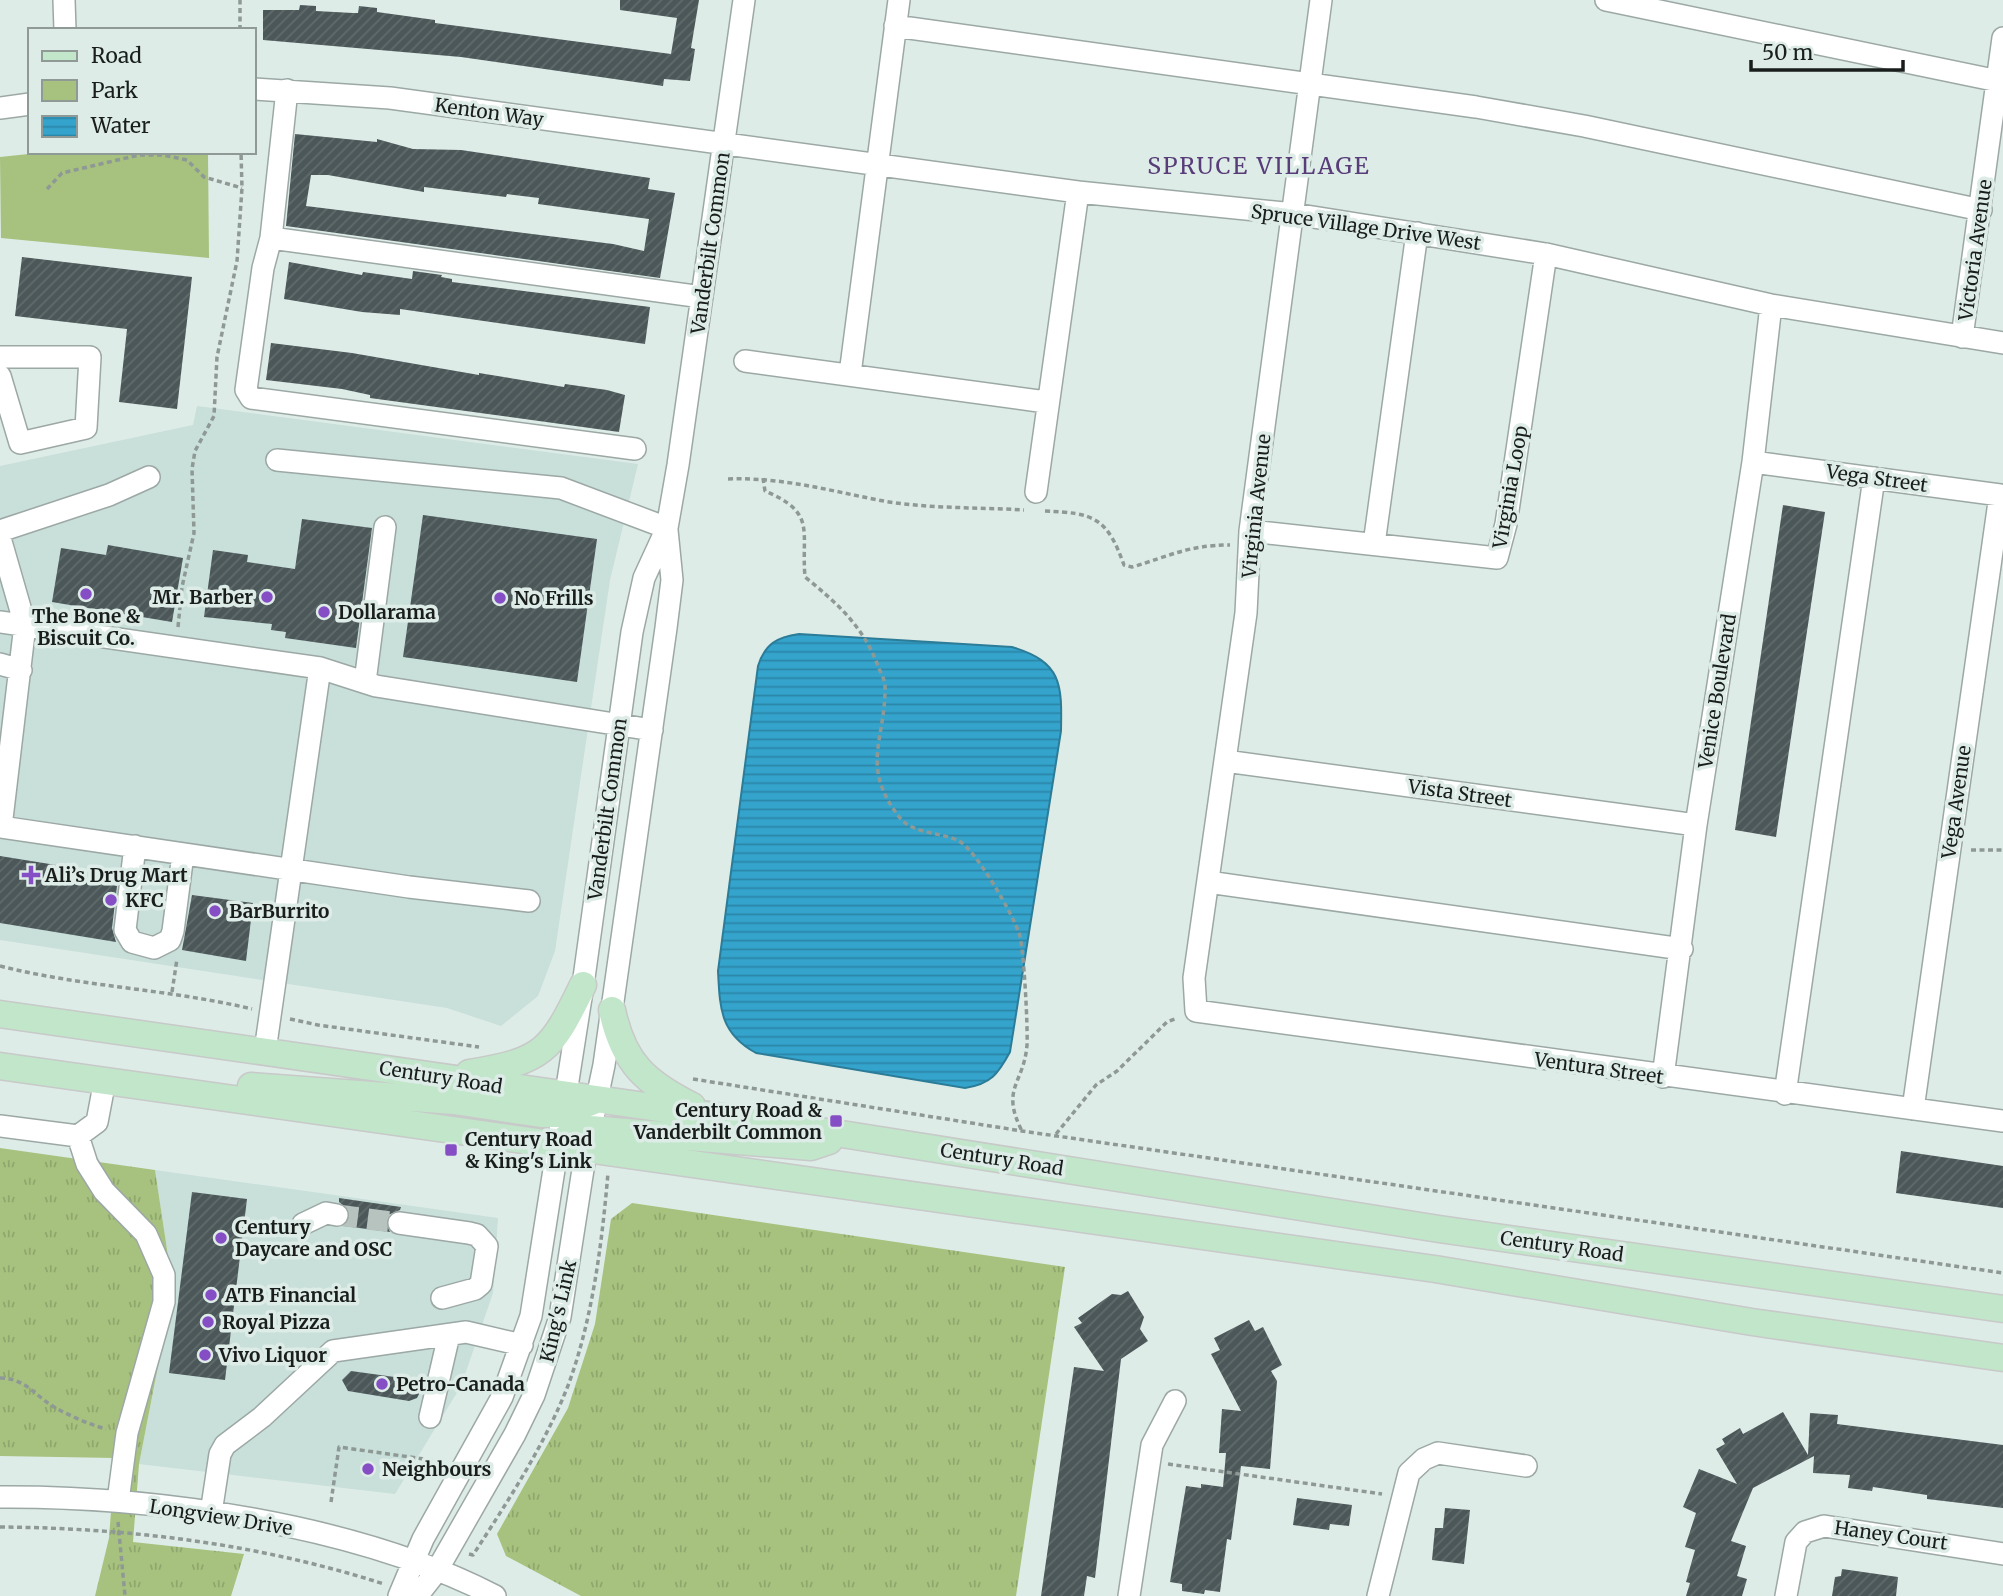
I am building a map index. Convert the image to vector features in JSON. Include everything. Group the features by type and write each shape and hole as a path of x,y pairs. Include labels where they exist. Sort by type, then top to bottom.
{"main road":[{"path":"443,1077 513,1066 552,1043 583,985"},
{"path":"0,996 90,1027"},
{"path":"612,1010 618,1040 645,1078 660,1090 712,1116"},
{"name":"Century Road","path":"0,1014 443,1077 563,1104"},
{"path":"0,1066 557,1145 573,1133 588,1139 1408,1265 1752,1322 2003,1358"},
{"path":"114,1082 282,1087 454,1101 541,1114 563,1104 598,1100"},
{"name":"Century Road","path":"598,1100 848,1135 1439,1229 2003,1309"},
{"path":"588,1139 709,1141 811,1147 848,1135"}],"street":[{"path":"64,0 65,28"},
{"name":"Vanderbilt Common","path":"598,1100 672,580 667,528 744,0"},
{"path":"850,374 899,0"},
{"name":"Virginia Avenue","path":"1196,1011 1194,978 1247,612 1250,538 1312,85 1321,0"},
{"path":"1606,0 2000,82"},
{"path":"895,26 1584,126 1981,210"},
{"name":"Victoria Avenue","path":"1962,337 2000,82 2003,38"},
{"name":"Kenton Way","path":"256,89 390,98 724,145"},
{"path":"287,90 271,238 263,268 246,390 251,398 635,449"},
{"path":"0,108 28,104"},
{"name":"Spruce Village Drive West","path":"724,145 1078,192 1294,214 1417,233 1546,254 1771,305 2003,343"},
{"path":"1036,504 1046,402 1078,192"},
{"path":"1374,544 1417,233"},
{"path":"271,238 702,297"},
{"name":"Virginia Loop","path":"1250,538 1374,544 1497,558 1506,524 1546,254"},
{"name":"Venice Boulevard","path":"1663,1077 1682,949 1696,825 1753,462 1771,305"},
{"path":"0,357 90,357 86,428 20,443 0,376"},
{"path":"745,360 1046,402"},
{"path":"277,460 561,488 667,528"},
{"name":"Vega Street","path":"1753,462 2000,495"},
{"path":"0,531 109,495 149,477"},
{"path":"1784,1094 1874,478"},
{"name":"Vega Avenue","path":"1913,1109 2000,495"},
{"path":"365,682 385,527"},
{"name":"Vanderbilt Common","path":"563,1104 583,985 632,632 644,578 667,528"},
{"path":"0,538 24,625 14,679 0,827 291,870 529,901"},
{"path":"0,622 320,667 365,682 652,730"},
{"path":"0,664 14,679"},
{"path":"265,1051 320,667"},
{"name":"Vista Street","path":"1225,761 1696,825"},
{"path":"135,846 125,930 132,942 154,948 170,940 173,931 183,854"},
{"path":"1208,882 1682,949"},
{"name":"Ventura Street","path":"1196,1011 1784,1094 2003,1121"},
{"path":"0,1126 78,1136 97,1122 114,1082"},
{"name":"King's Link","path":"405,1594 436,1572 515,1434 550,1354 567,1285 588,1139 598,1100"},
{"name":"King's Link","path":"405,1594 411,1562 502,1397 522,1345 538,1278 563,1104"},
{"path":"78,1136 87,1164 104,1191 146,1234 164,1275 164,1302 127,1433 118,1500"},
{"path":"303,1224 326,1213 337,1215"},
{"path":"399,1223 477,1235 487,1246 481,1284 475,1289 442,1298"},
{"path":"211,1513 220,1454 225,1445 262,1418 333,1352 466,1332 522,1345"},
{"path":"430,1417 449,1335"},
{"path":"1129,1596 1149,1461 1160,1425 1175,1401"},
{"path":"1378,1596 1409,1472 1424,1459 1438,1453 1526,1466"},
{"name":"Longview Drive","path":"0,1497 118,1500 211,1513 327,1536 411,1562 495,1596"},
{"name":"Haney Court","path":"1786,1596 1796,1542 1815,1527 1920,1539 2003,1554"}],"path":[{"path":"240,0 240,28"},
{"path":"116,154 118,160"},
{"path":"175,647 182,587 194,533 191,469 195,451 214,416 217,358 237,261 242,188 241,154"},
{"path":"47,188 62,173 139,155 175,156 187,160 204,177 242,188"},
{"path":"728,479 763,478 829,488 879,501 1036,504 1093,518 1110,530 1124,565 1132,567 1179,550 1250,538"},
{"path":"763,478 765,491 790,502 804,524 805,577 844,609 869,641 885,684 875,760 880,784 901,820 930,834 958,841 975,854 1020,934 1027,1046 1011,1099 1012,1112 1022,1131"},
{"path":"1056,1134 1096,1085 1117,1071 1167,1022 1196,1011"},
{"name":"Century Road","path":"684,1077 1022,1131 2003,1273"},
{"path":"0,1378 14,1378 26,1384 50,1405 89,1424 127,1433"},
{"path":"331,1502 339,1447 438,1461"},
{"path":"1149,1461 1402,1497"},
{"path":"118,1500 118,1530 125,1596"},
{"path":"0,1527 118,1530 265,1552 405,1594"}],"shaded area":[{"path":"197,406 638,464 610,580 555,951 538,996 501,1026 447,1008 0,940 0,466 193,425"},
{"path":"155,1170 498,1218 493,1293 461,1386 395,1494 139,1464 173,1289"}],"green space":[{"path":"28,154 208,154 209,258 1,238 0,157"},
{"path":"0,1148 155,1170 173,1289 139,1464 133,1542 244,1554 231,1596 95,1596 109,1538 115,1458 0,1456"},
{"path":"632,1203 1065,1267 1016,1596 581,1596 506,1556 497,1534 568,1408 595,1324 611,1219"}],"water":[{"path":"799,634 1012,647 1041,660 1056,677 1061,700 1061,731 1010,1052 993,1077 981,1084 965,1088 756,1053 735,1037 724,1019 718,971 758,666 764,652 773,643"}],"building":[{"path":"620,0 699,0 691,48 695,49 690,81 664,79 663,86 461,57 263,40 263,10 299,10 300,5 316,6 316,11 358,13 359,6 377,8 377,12 435,20 435,23 671,54 677,18 620,10"},
{"path":"295,134 377,142 377,139 413,149 461,150 650,178 648,189 675,193 660,278 286,226","holes":["311,175 328,175 424,192 424,187 506,197 507,194 539,198 538,204 649,219 644,251 613,244 306,206"]},
{"path":"22,257 192,277 177,409 119,402 127,329 15,316"},
{"path":"289,262 362,275 363,272 412,279 413,271 442,275 441,277 452,279 452,282 650,307 645,344 400,309 400,315 362,312 284,299"},
{"path":"271,343 352,353 564,387 565,384 607,390 625,395 619,432 370,398 370,395 342,389 266,380"},
{"path":"1783,505 1825,512 1776,837 1735,830"},
{"name":"No Frills","path":"423,515 597,539 577,682 403,657"},
{"path":"302,519 372,528 356,648 285,638 286,632 271,630 272,624 204,617 213,550 248,555 247,562 295,569"},
{"path":"108,545 183,558 172,622 52,602 61,548 106,555"},
{"path":"0,856 62,866 60,877 117,886 112,928 116,942 0,923"},
{"path":"192,895 253,903 246,961 182,950"},
{"path":"1901,1151 2003,1166 2003,1208 1896,1193"},
{"path":"192,1192 247,1199 225,1380 169,1373"},
{"path":"339,1198 401,1207 388,1215 386,1222 390,1232 344,1226 350,1218 350,1211 339,1202"},
{"path":"1128,1291 1144,1317 1140,1329 1148,1341 1121,1359 1095,1578 1087,1576 1084,1596 1041,1596 1074,1367 1104,1371 1074,1327 1082,1323 1078,1318 1112,1294 1121,1295"},
{"path":"1249,1320 1255,1331 1263,1327 1282,1365 1271,1371 1277,1381 1270,1469 1241,1466 1231,1540 1227,1539 1220,1592 1205,1590 1204,1594 1182,1591 1182,1584 1170,1582 1186,1486 1201,1488 1201,1484 1223,1487 1226,1453 1219,1453 1222,1409 1241,1411 1211,1354 1220,1350 1214,1338"},
{"path":"351,1371 409,1379 420,1385 420,1392 417,1398 409,1401 348,1391 342,1380"},
{"path":"1783,1412 1808,1455 1810,1413 1838,1415 1837,1424 2003,1445 2003,1508 1927,1499 1927,1495 1873,1487 1872,1491 1848,1488 1850,1475 1813,1473 1814,1456 1753,1488 1731,1541 1746,1546 1737,1576 1747,1579 1742,1596 1686,1596 1690,1583 1686,1582 1695,1550 1685,1547 1696,1513 1683,1507 1699,1469 1737,1484 1716,1449 1725,1444 1722,1439 1740,1428 1743,1434"},
{"path":"1297,1498 1352,1505 1349,1526 1330,1524 1329,1530 1293,1525"},
{"path":"1445,1508 1470,1510 1464,1564 1432,1560 1435,1528 1443,1528"},
{"path":"1842,1569 1898,1577 1896,1596 1832,1596 1835,1577 1841,1576"}],"tunnel":[{"path":"337,1215 399,1223"}],"place":[{"name":"The Bone & Biscuit Co.","path":"86,594"},
{"name":"Mr. Barber","path":"267,597"},
{"name":"No Frills","path":"500,598"},
{"name":"Dollarama","path":"324,612"},
{"name":"Ali’s Drug Mart","path":"31,875"},
{"name":"KFC","path":"111,900"},
{"name":"BarBurrito","path":"215,911"},
{"name":"Century Road & Vanderbilt Common","path":"836,1121"},
{"name":"Century Road & King's Link","path":"451,1150"},
{"name":"Century Daycare and OSC","path":"221,1238"},
{"name":"ATB Financial","path":"211,1295"},
{"name":"Royal Pizza","path":"208,1322"},
{"name":"Vivo Liquor","path":"205,1355"},
{"name":"Petro-Canada","path":"382,1384"},
{"name":"Neighbours","path":"368,1469"}],"district":[{"name":"SPRUCE VILLAGE","path":"1259,166"}]}
